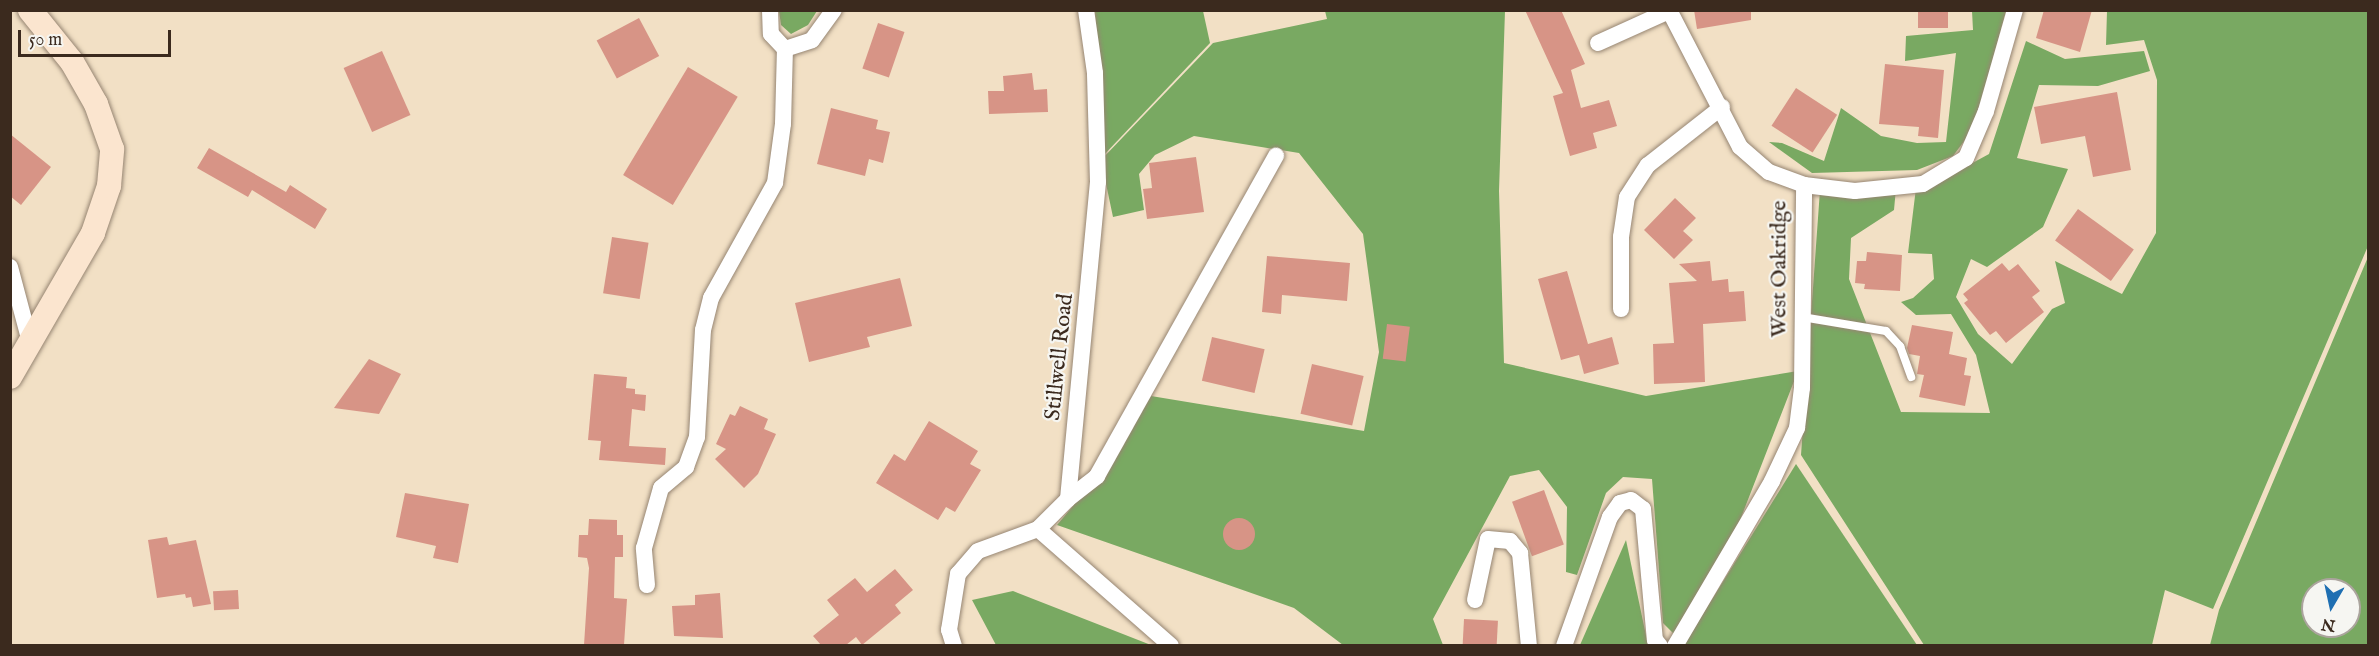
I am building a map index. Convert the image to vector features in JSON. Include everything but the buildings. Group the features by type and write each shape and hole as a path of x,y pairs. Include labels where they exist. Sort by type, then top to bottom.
{"street":[{"path":"10,377 31,346 93,234 109,186 112,149 96,104 72,62 30,10"},
{"path":"647,585 644,548 661,488 686,468 697,436 703,330 711,298 775,183 783,124 785,49 771,34 770,10"},
{"path":"785,49 812,40 834,10"},
{"name":"Stillwell Road","path":"1068,499 1098,182 1095,73 1086,10"},
{"name":"West Oakridge","path":"1675,645 1772,481 1797,428 1802,388 1804,185 1855,191 1923,184 1966,158 1986,111 2015,10"},
{"path":"1598,42 1669,11 1722,107 1740,147 1769,172 1804,185"},
{"path":"1621,309 1621,237 1627,197 1648,165 1722,107"},
{"path":"954,645 949,630 957,574 978,551 1038,529 1068,499 1096,476 1276,156"},
{"path":"10,267 31,346"},
{"path":"1564,645 1610,518 1620,503 1630,500 1643,509 1654,640 1660,645"},
{"path":"1038,529 1171,645"},
{"path":"1475,600 1488,539 1510,541 1520,554 1529,645"}],"lane":[{"path":"1802,316 1886,331 1900,346 1911,377"}],"green space":[{"path":"779,10 817,11 808,25 791,34 781,25"},
{"path":"1095,11 1203,11 1210,43 1102,157"},
{"path":"1325,11 1505,11 1499,191 1504,363 1646,396 1798,371 1737,528 1674,634 1663,623 1652,479 1623,477 1606,493 1577,575 1566,572 1567,507 1539,470 1510,476 1433,619 1443,645 1343,645 1294,608 1057,525 1101,473 1151,396 1364,431 1379,352 1363,234 1299,153 1194,136 1155,155 1139,174 1144,210 1113,217 1101,160 1213,43 1327,19"},
{"path":"1972,11 2006,11 1980,107 1968,136 1953,156 1917,170 1812,173 1769,142 1782,143 1824,161 1841,108 1881,136 1917,143 1946,142 1956,53 1905,61 1906,36 1973,30"},
{"path":"2107,11 2368,11 2368,246 2213,609 2165,590 2152,645 1924,645 1801,455 1820,190 1896,188 1894,210 1851,238 1849,279 1901,412 1990,413 1976,355 1951,314 1916,315 1901,302 1913,298 1934,279 1932,254 1908,253 1916,188 1932,185 1989,154 2026,41 2065,59 2144,51 2150,71 2098,86 2039,85 2017,158 2068,169 2043,227 1987,267 1971,259 1956,297 1978,334 2012,364 2052,309 2065,303 2055,261 2122,294 2156,233 2157,80 2144,40 2106,45"},
{"path":"2368,257 2368,645 2210,645 2219,610"},
{"path":"1796,464 1917,645 1683,646"},
{"path":"1626,540 1648,645 1580,645"},
{"path":"1013,591 1151,645 996,645 972,600"}]}
